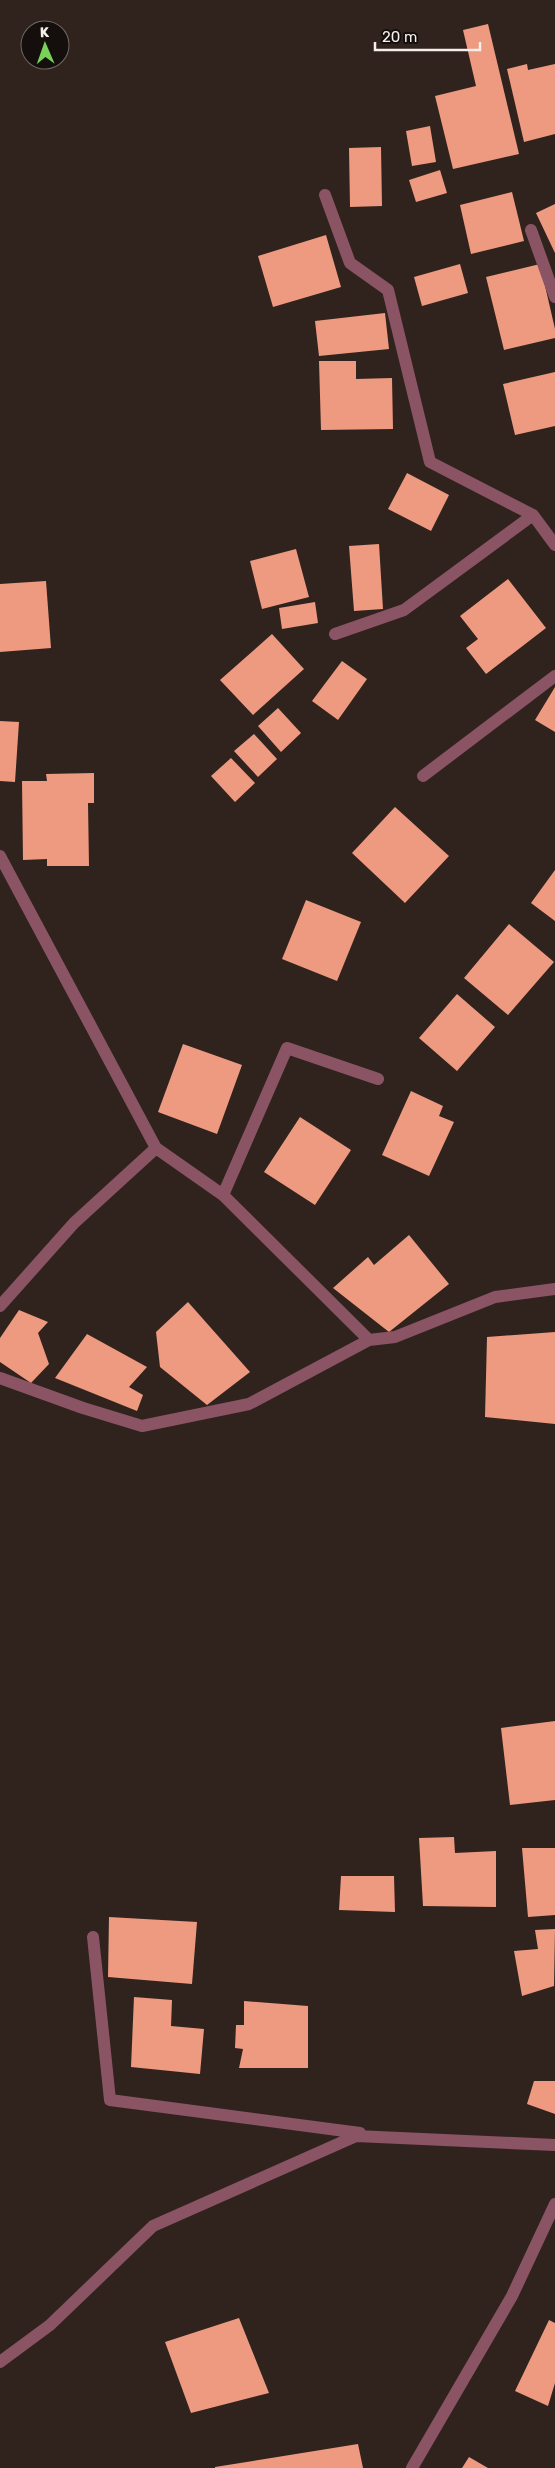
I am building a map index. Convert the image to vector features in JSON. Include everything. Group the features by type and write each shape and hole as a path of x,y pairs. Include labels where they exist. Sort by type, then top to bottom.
{"street":[{"path":"325,196 350,262 388,290 430,462 533,515 555,545"},
{"path":"531,230 555,297"},
{"path":"335,634 404,610 533,515"},
{"path":"423,776 555,676"},
{"path":"0,856 156,1148 223,1194 369,1340"},
{"path":"223,1194 287,1048 378,1079"},
{"path":"0,1306 74,1223 156,1148"},
{"path":"0,1378 83,1408 142,1426 249,1404 369,1340 395,1337 495,1297 555,1289"},
{"path":"93,1938 110,2100 389,2137"},
{"path":"0,2362 50,2325 153,2226 356,2136 555,2145"},
{"path":"412,2468 512,2296 555,2204"}],"building":[{"path":"488,24 519,154 453,169 435,96 476,86 463,30"},
{"path":"527,64 528,70 555,64 555,134 524,142 507,69"},
{"path":"430,126 436,162 412,166 406,131"},
{"path":"381,147 382,206 350,207 349,148"},
{"path":"440,170 447,193 416,202 409,180"},
{"path":"512,192 524,241 471,254 460,205"},
{"path":"555,204 555,253 536,213"},
{"path":"326,235 341,287 273,307 258,256"},
{"path":"460,264 468,293 422,306 414,277"},
{"path":"540,264 555,329 555,338 504,350 486,277"},
{"path":"385,313 389,349 319,356 315,321"},
{"path":"319,361 356,361 356,379 392,378 393,429 321,430"},
{"path":"555,372 555,426 515,435 503,384"},
{"path":"407,473 449,495 431,531 388,509"},
{"path":"379,544 383,609 354,611 349,546"},
{"path":"296,549 309,597 262,609 250,561"},
{"path":"508,579 546,628 486,674 466,648 478,639 460,616"},
{"path":"46,581 51,648 0,652 0,584"},
{"path":"315,602 318,623 282,629 279,608"},
{"path":"272,634 304,669 253,715 220,680"},
{"path":"342,661 367,679 338,720 312,701"},
{"path":"555,687 555,732 535,720"},
{"path":"278,708 301,733 281,752 258,726"},
{"path":"0,721 19,722 15,782 0,781"},
{"path":"254,734 277,759 258,777 234,751"},
{"path":"231,758 255,783 235,802 211,776"},
{"path":"94,773 94,803 88,803 89,866 47,866 47,859 23,860 22,781 47,781 46,774"},
{"path":"395,807 449,856 405,903 352,853"},
{"path":"555,870 555,921 531,903"},
{"path":"306,900 361,922 337,981 282,959"},
{"path":"509,924 554,962 508,1015 464,978"},
{"path":"457,994 495,1027 457,1071 419,1038"},
{"path":"183,1044 242,1065 217,1134 158,1112"},
{"path":"411,1091 443,1106 439,1116 454,1122 429,1176 382,1155"},
{"path":"300,1117 351,1150 315,1205 264,1172"},
{"path":"409,1235 449,1284 389,1332 333,1288 368,1257 374,1265"},
{"path":"188,1302 250,1372 207,1405 160,1367 156,1332"},
{"path":"19,1310 48,1322 38,1333 49,1364 31,1383 0,1362 0,1338"},
{"path":"555,1332 555,1424 485,1417 487,1337"},
{"path":"87,1334 147,1367 129,1387 143,1395 137,1411 55,1378"},
{"path":"555,1721 555,1800 510,1805 501,1728"},
{"path":"454,1837 455,1853 496,1851 496,1907 423,1906 419,1838"},
{"path":"522,1848 555,1848 555,1915 528,1917"},
{"path":"341,1876 394,1876 395,1912 339,1910"},
{"path":"109,1917 197,1922 192,1984 108,1977"},
{"path":"555,1929 554,1986 522,1996 514,1951 538,1949 535,1930"},
{"path":"134,1997 172,2000 171,2026 204,2029 200,2074 131,2067"},
{"path":"244,2001 308,2006 308,2068 239,2068 243,2049 235,2048 236,2025 244,2025"},
{"path":"534,2081 555,2081 555,2114 527,2104"},
{"path":"239,2318 269,2393 191,2413 165,2342"},
{"path":"549,2320 555,2323 555,2383 548,2406 515,2391"},
{"path":"358,2444 363,2468 215,2468 215,2467"},
{"path":"469,2457 488,2468 462,2468"}]}
